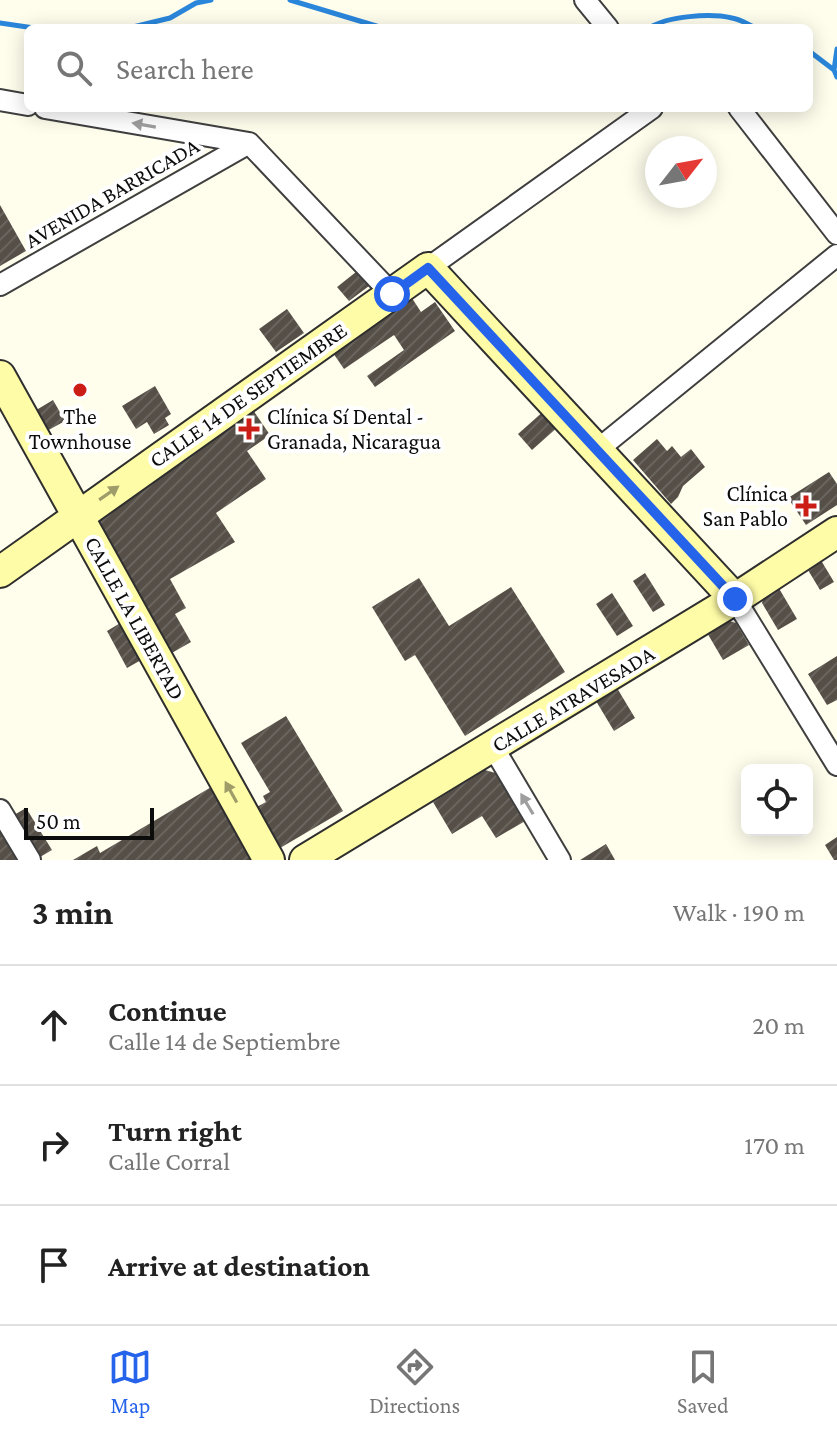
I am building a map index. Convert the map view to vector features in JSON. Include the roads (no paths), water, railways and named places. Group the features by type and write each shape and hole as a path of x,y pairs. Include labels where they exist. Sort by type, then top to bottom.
{"street":[{"path":"0,100 24,104"},
{"path":"68,112 249,143 392,294"},
{"name":"CALLE 14 DE SEPTIEMBRE","path":"0,572 646,112"},
{"path":"742,112 837,234"},
{"name":"AVENIDA BARRICADA","path":"0,285 249,143"},
{"path":"596,451 837,255"},
{"path":"428,268 735,599 837,765"},
{"name":"CALLE LA LIBERTAD","path":"0,376 269,860"},
{"name":"CALLE ATRAVESADA","path":"305,860 735,599 837,532"},
{"path":"493,747 560,860"},
{"path":"0,810 30,860"}],"waterway":[{"path":"145,24 170,18 196,3 211,0"},
{"path":"290,0 370,24"},
{"path":"657,24 678,18 712,16 747,24"},
{"path":"0,23 24,27"},
{"path":"834,70 837,49"},
{"path":"813,54 834,70 837,77"}],"place":[{"name":"The Townhouse","path":"80,390"},
{"name":"Clínica Sí Dental - Granada, Nicaragua","path":"249,429"},
{"name":"Clínica San Pablo","path":"806,506"}]}
